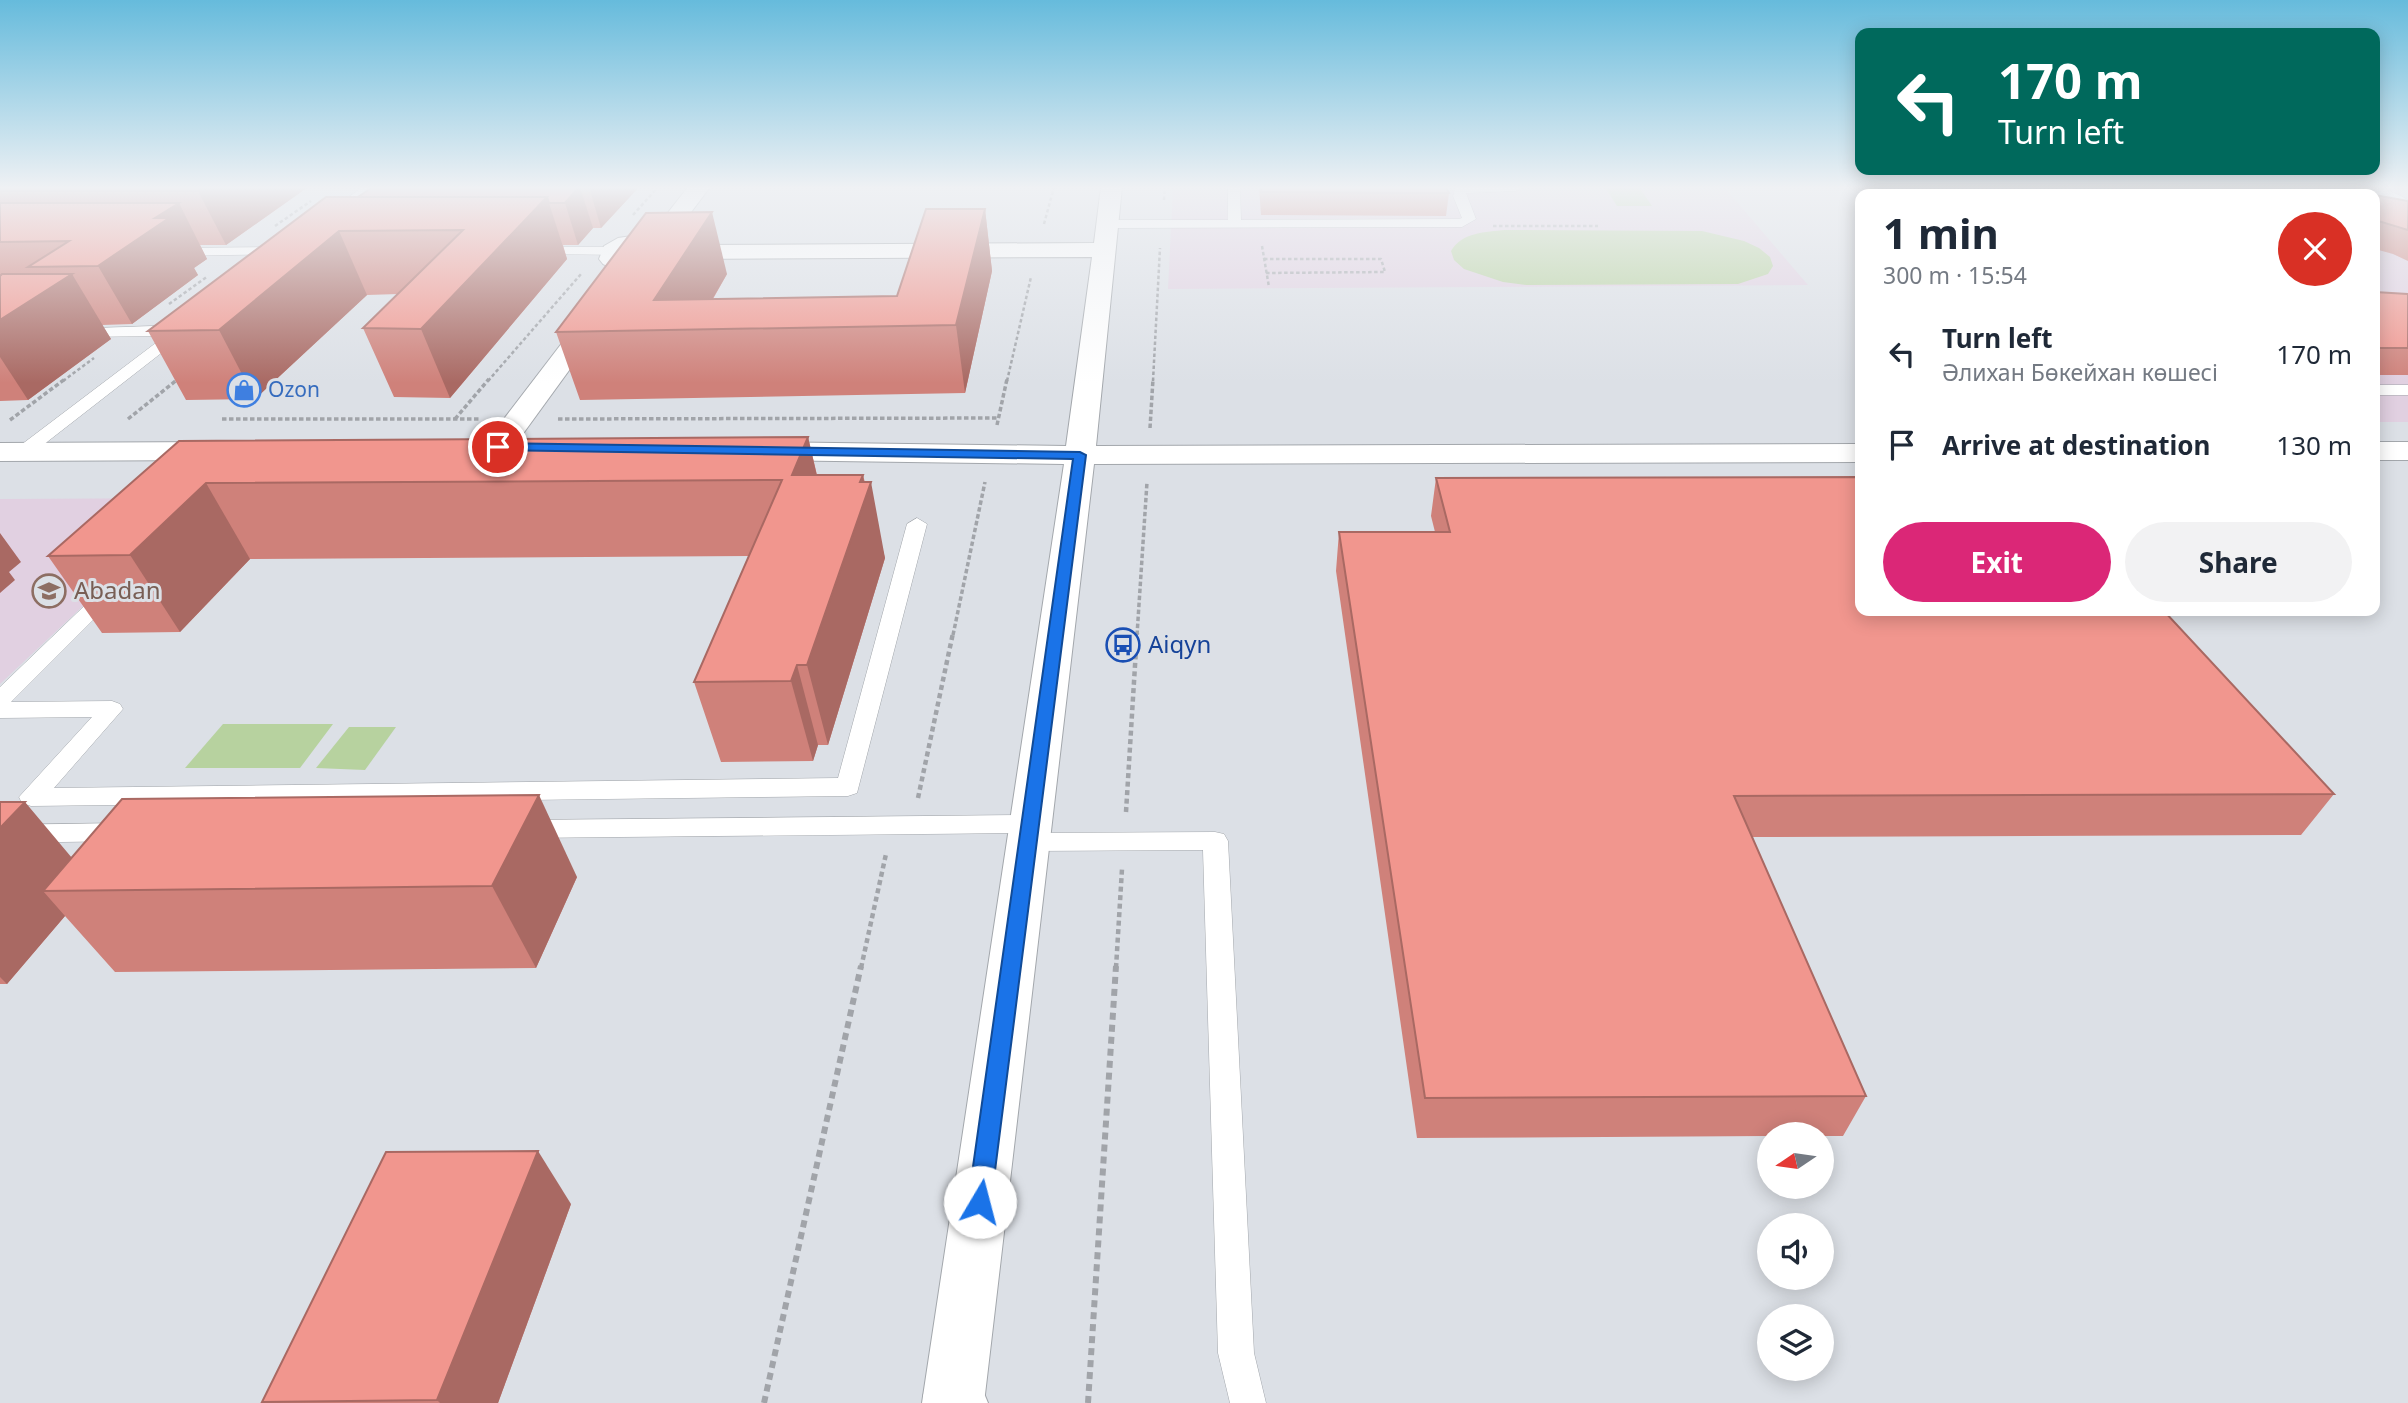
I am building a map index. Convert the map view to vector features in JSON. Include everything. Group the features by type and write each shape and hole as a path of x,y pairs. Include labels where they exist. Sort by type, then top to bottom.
{"street":[{"path":"539,448 486,438 625,252"},
{"path":"955,1401 1080,455 1103,252"},
{"path":"12,452 243,450"},
{"path":"731,450 1080,455 1855,453"},
{"path":"2380,451 2408,451"}],"lane":[{"path":"240,252 238,261 251,267"},
{"path":"541,252 623,258"},
{"path":"56,332 185,327"},
{"path":"12,452 185,327"},
{"path":"2380,390 2408,390"},
{"path":"0,710 112,709 31,797 848,787 917,524"},
{"path":"0,699 128,575"},
{"path":"498,829 1029,833 1124,841 1215,841 1236,1353 1248,1403"},
{"path":"0,834 150,832"}],"path":[{"path":"1088,1403 1160,252"},
{"path":"1263,252 1269,287"},
{"path":"1264,259 1381,259 1385,272 1266,273"},
{"path":"455,419 585,270 572,270"},
{"path":"128,419 181,378"},
{"path":"552,419 998,418"},
{"path":"116,419 142,419"},
{"path":"210,419 455,419 486,438"}],"shaded area":[{"path":"1170,252 1780,252 1808,285 1168,289"},
{"path":"2380,252 2408,252 2408,422 2380,422"},
{"name":"Abadan","path":"198,498 0,684 0,499"}],"green space":[{"path":"1451,252 1764,252 1770,257 1773,266 1768,274 1738,284 1527,285 1503,282 1464,269 1454,260"},
{"path":"223,724 333,724 300,768 185,768"},
{"path":"349,727 396,727 365,770 316,768"}],"building":[{"path":"51,252 118,252 98,266 28,267"},
{"path":"252,252 313,252 219,330 148,331"},
{"path":"440,252 494,252 421,329 363,328"},
{"path":"616,252 685,252 654,300 897,296 912,252 974,252 956,325 556,332"},
{"path":"2,274 72,274 0,320"},
{"path":"2380,292 2408,294 2408,348 2380,348"},
{"path":"808,437 792,475 863,475 860,482 871,482 807,665 797,665 791,681 694,682 782,480 206,483 130,555 48,556 179,441"},
{"path":"1855,477 1855,616 2169,616 2334,794 1734,796 1866,1096 1425,1098 1339,532 1450,532 1436,478"},
{"path":"539,795 492,886 43,891 122,799"},
{"path":"0,802 25,802 0,828"},
{"path":"538,1151 437,1400 262,1402 386,1152"}],"place":[{"name":"Ozon","path":"244,390"},
{"name":"Abadan","path":"49,591"},
{"name":"Aiqyn","path":"1123,645"}],"route":[{"path":"498,447 1080,455 980,1202"}]}
